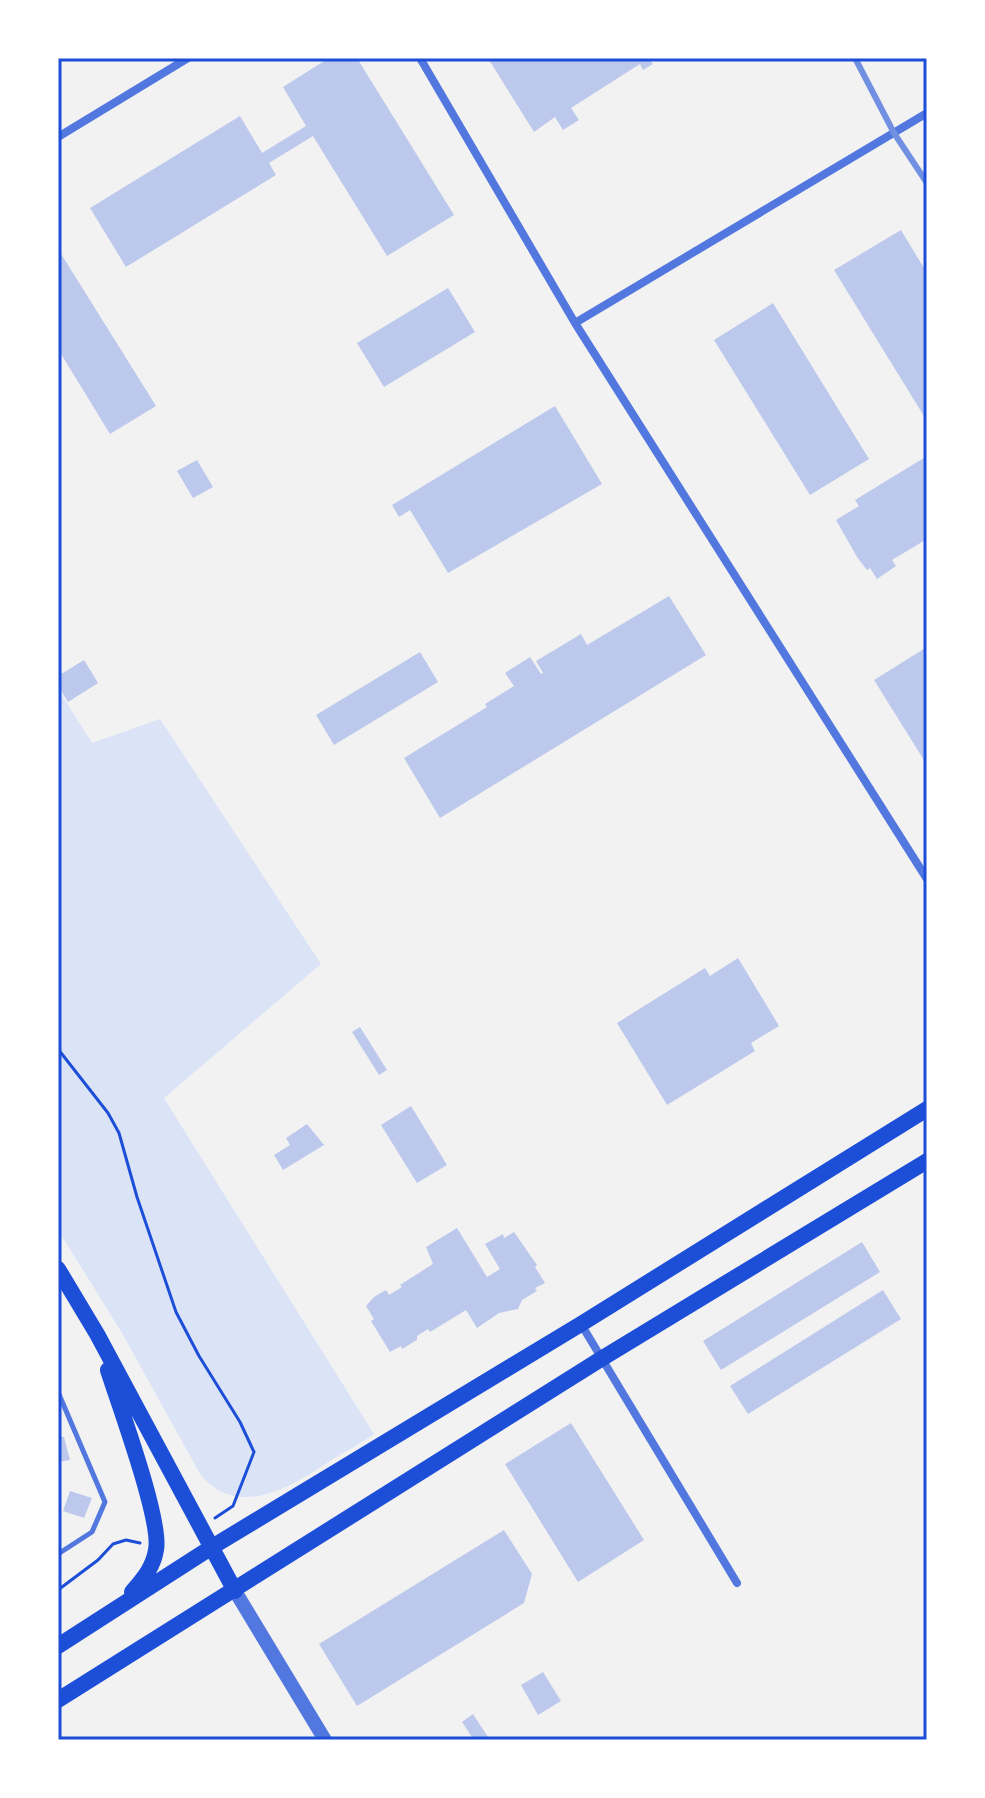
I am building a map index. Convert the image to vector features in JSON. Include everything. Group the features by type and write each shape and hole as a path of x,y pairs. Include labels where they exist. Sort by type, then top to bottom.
{"main road":[{"path":"58,1646 212,1547 581,1324 927,1109"},
{"path":"58,1700 601,1359 927,1161"},
{"path":"58,1269 97,1334 235,1591"},
{"path":"97,1334 149,1501 157,1546 151,1568 117,1608"}],"street":[{"path":"58,137 188,58"},
{"path":"420,58 575,323 927,879"},
{"path":"575,323 927,113"},
{"path":"581,1324 737,1583"},
{"path":"235,1591 325,1740"}],"lane":[{"path":"58,1392 105,1502 92,1532 58,1554"}],"path":[{"path":"58,1049 108,1113 119,1133 176,1312 254,1452 233,1506 201,1527"},
{"path":"58,1590 98,1560 113,1544 126,1540 157,1546"}],"shaded area":[{"path":"58,689 92,743 160,719 321,964 164,1098 374,1434 296,1482 262,1495 230,1495 214,1488 200,1474 122,1333 58,1230"}],"building":[{"path":"329,58 357,58 454,215 387,256 313,136 269,163 276,175 126,267 90,208 240,116 262,153 306,126 283,87"},
{"path":"488,58 648,58 653,64 643,70 640,64 571,108 579,120 563,130 555,117 534,132"},
{"path":"901,230 927,273 927,421 834,270"},
{"path":"58,249 156,406 110,434 58,349"},
{"path":"448,288 475,332 384,387 357,343"},
{"path":"773,303 869,459 810,495 714,340"},
{"path":"555,406 602,484 448,573 410,510 399,517 392,505"},
{"path":"927,456 927,539 892,560 896,566 877,579 857,557 836,520 859,506 855,500"},
{"path":"197,460 213,487 193,498 177,471"},
{"path":"669,596 706,655 440,818 404,758 487,707 485,704 514,686 505,673 530,657 541,674 536,661 581,634 587,645"},
{"path":"927,647 927,765 874,680"},
{"path":"420,652 438,682 334,745 316,715"},
{"path":"84,660 98,683 68,702 58,686 58,676"},
{"path":"738,958 779,1026 751,1043 755,1051 667,1105 617,1023 705,968 710,976"},
{"path":"360,1027 387,1070 379,1075 352,1032"},
{"path":"411,1106 447,1165 417,1183 381,1125"},
{"path":"307,1124 324,1145 283,1170 274,1155 290,1145 286,1138"},
{"path":"457,1228 487,1277 500,1269 485,1244 514,1232 537,1265 535,1267 545,1283 522,1300 518,1309 499,1313 477,1328 466,1310 430,1332 428,1329 402,1349 401,1346 390,1352 371,1321 374,1319 366,1306 374,1297 386,1290 389,1295 433,1264 426,1247"},
{"path":"862,1242 880,1272 721,1370 703,1341"},
{"path":"883,1290 901,1319 748,1414 730,1386"},
{"path":"571,1423 644,1540 578,1582 505,1464"},
{"path":"58,1426 64,1437 70,1460 58,1462"},
{"path":"70,1491 92,1498 84,1518 63,1511"},
{"path":"504,1530 532,1574 524,1603 357,1706 319,1644"},
{"path":"543,1672 561,1701 538,1715 521,1685"},
{"path":"473,1714 490,1740 474,1740 462,1722"}],"railway":[{"path":"855,58 894,133 927,183"}]}
